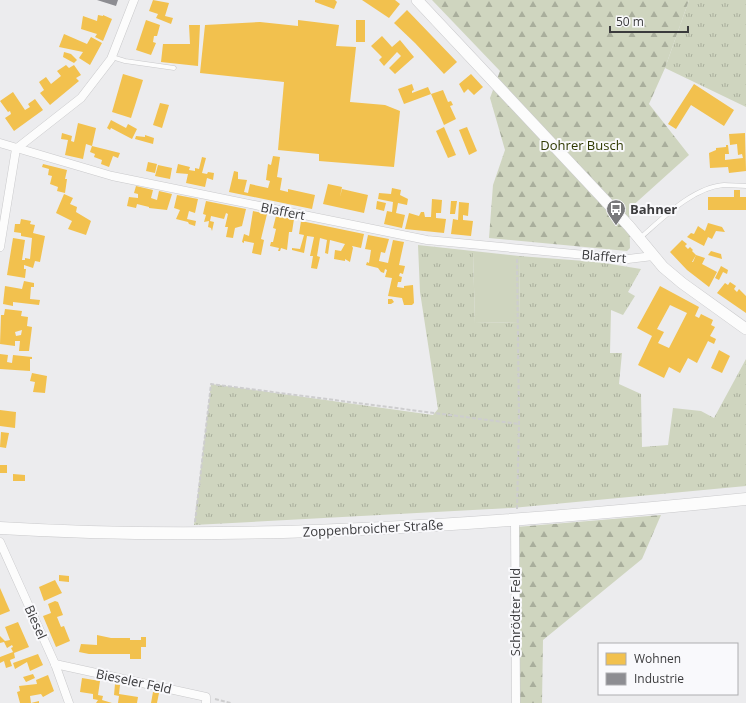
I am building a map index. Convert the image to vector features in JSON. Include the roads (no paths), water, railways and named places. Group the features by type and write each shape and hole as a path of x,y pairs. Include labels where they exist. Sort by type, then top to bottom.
{"main road":[{"name":"Zoppenbroicher Straße","path":"0,528 81,533 194,535 396,528 515,520 746,499"}],"street":[{"path":"0,247 16,149 82,98 112,57 134,0"},
{"path":"417,0 640,238 653,256 672,275 746,329"},
{"name":"Blaffert","path":"0,143 16,149 112,176 428,240 628,259 653,256"},
{"name":"Schrödter Feld","path":"515,520 516,703"},
{"name":"Biesel","path":"0,542 55,664 68,703"},
{"name":"Bieseler Feld","path":"55,664 206,700"}],"lane":[{"path":"112,57 125,61 174,68"},
{"path":"640,238 677,205 702,192 723,185 746,186"}],"place":[{"name":"Bahner","path":"616,226"}],"park label":[{"name":"Dohrer Busch","path":"582,145"}]}
